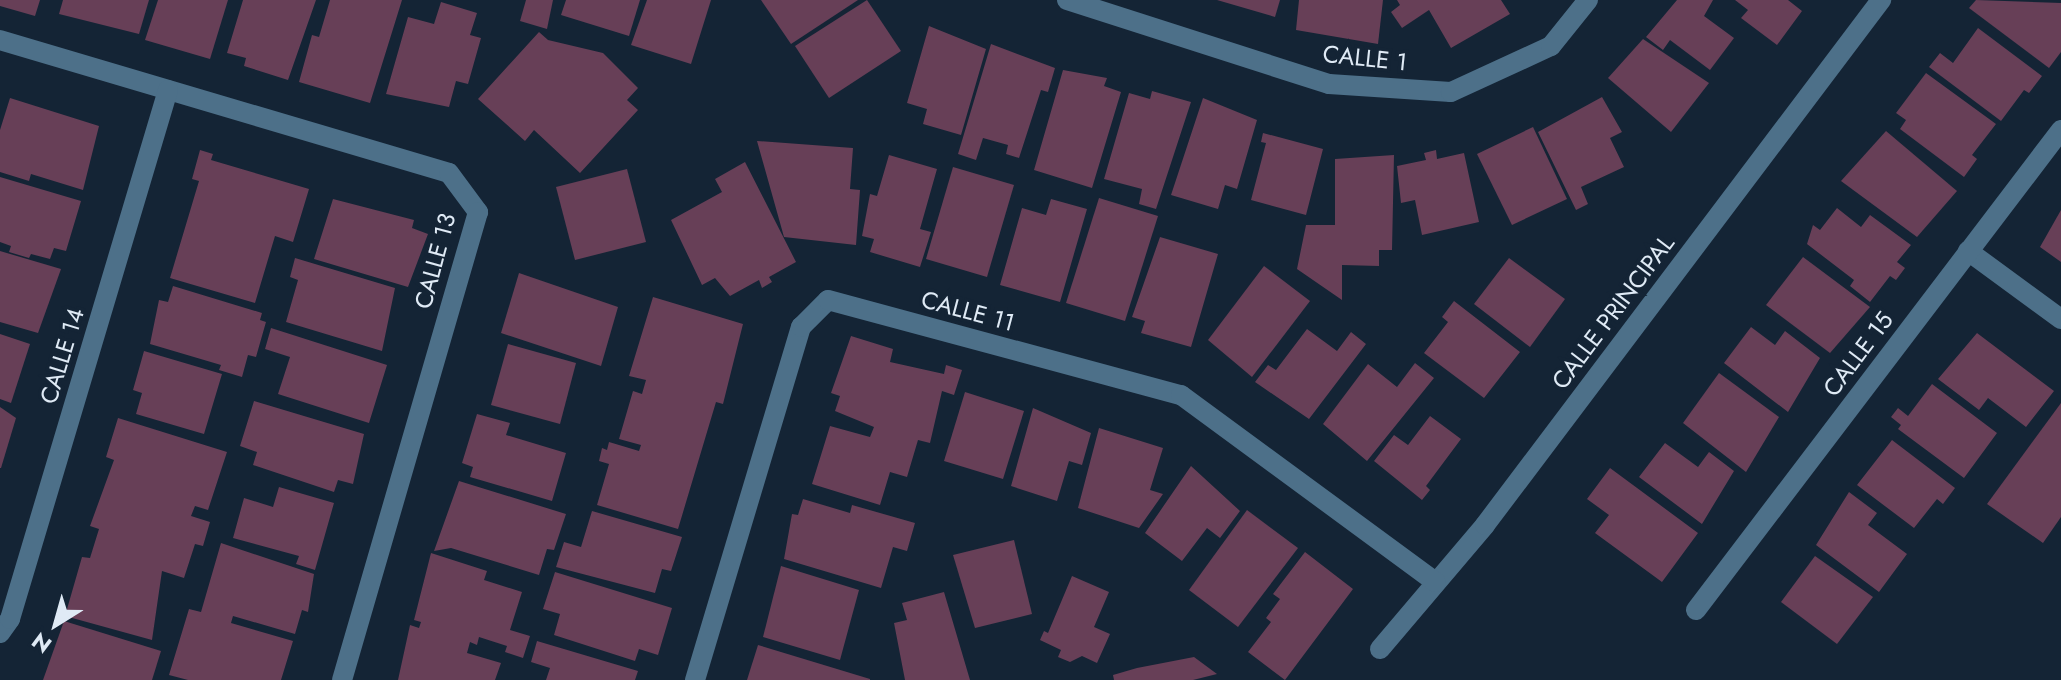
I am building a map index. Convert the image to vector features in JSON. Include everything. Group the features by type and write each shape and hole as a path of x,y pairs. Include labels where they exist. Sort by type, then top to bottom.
{"street":[{"name":"CALLE 1","path":"1067,0 1329,84 1451,92 1551,46 1588,0"},
{"name":"CALLE PRINCIPAL","path":"1380,649 1436,582 1881,0"},
{"name":"CALLE 13","path":"0,40 449,173 478,212 342,680"},
{"name":"CALLE 14","path":"0,633 10,619 168,90"},
{"name":"CALLE 15","path":"1696,610 2061,130"},
{"path":"1968,251 2061,319"},
{"name":"CALLE 11","path":"695,680 801,327 828,300 1181,395 1436,582"}],"building":[{"path":"0,0 40,0 35,16 0,6"},
{"path":"63,0 149,0 139,34 59,14"},
{"path":"158,0 228,0 210,59 145,40"},
{"path":"243,0 316,0 288,80 244,66 246,58 227,53"},
{"path":"330,0 402,0 370,103 299,82 312,35 319,37"},
{"path":"526,0 553,0 547,29 520,21"},
{"path":"566,0 640,0 629,36 561,15"},
{"path":"647,0 711,0 691,64 631,45"},
{"path":"761,0 858,0 791,44"},
{"path":"867,0 901,51 829,98 795,46"},
{"path":"1217,0 1280,0 1275,17"},
{"path":"1299,0 1383,0 1378,44 1296,30"},
{"path":"1397,0 1501,0 1510,14 1451,48 1429,10 1402,28 1391,12 1400,5"},
{"path":"1677,0 1713,0 1704,16 1734,38 1710,70 1670,40 1663,50 1646,37"},
{"path":"1735,0 1788,0 1802,11 1777,45 1741,18 1748,10"},
{"path":"1976,0 2061,3 2061,52 2049,68 1969,8"},
{"path":"441,2 477,13 470,35 481,38 468,84 456,81 449,107 386,94 408,17 434,24"},
{"path":"929,26 986,49 961,135 923,124 927,109 907,103"},
{"path":"1978,28 2042,76 2029,93 2024,90 2001,121 1929,67 1940,53 1953,63"},
{"path":"539,32 548,40 603,53 638,88 627,100 638,110 580,173 534,130 525,141 478,99"},
{"path":"1643,39 1709,83 1671,132 1608,78"},
{"path":"991,44 1055,68 1048,92 1041,90 1019,158 1006,154 1008,145 983,138 976,160 958,154"},
{"path":"1063,70 1107,78 1104,86 1121,92 1092,188 1034,170"},
{"path":"1926,73 1996,124 1972,155 1977,159 1964,177 1900,129 1906,120 1896,113"},
{"path":"1152,91 1191,102 1156,209 1139,204 1142,189 1104,179 1129,93 1150,99"},
{"path":"1602,97 1622,132 1610,138 1624,167 1581,187 1588,204 1576,210 1538,132"},
{"path":"10,98 99,126 83,190 31,174 29,181 0,172 0,130"},
{"path":"1203,98 1257,120 1237,189 1225,185 1218,209 1171,195"},
{"path":"1533,127 1567,199 1512,225 1477,154"},
{"path":"1886,131 1957,191 1917,237 1841,181"},
{"path":"1263,133 1323,149 1306,215 1251,200 1266,143 1261,142"},
{"path":"757,141 853,148 850,189 860,190 856,245 784,237"},
{"path":"200,150 213,154 211,160 309,189 293,242 275,236 255,303 170,278 199,181 192,179"},
{"path":"1436,150 1437,159 1464,153 1479,222 1422,235 1415,200 1401,203 1397,166 1426,160 1424,153"},
{"path":"889,155 937,169 920,229 931,232 920,267 870,252 874,239 862,236 870,194 877,196"},
{"path":"1394,155 1392,250 1379,250 1379,266 1342,265 1342,300 1297,269 1306,225 1335,225 1335,159"},
{"path":"745,162 796,262 769,277 772,282 762,288 759,280 730,296 715,278 702,285 671,220 722,192 715,179"},
{"path":"953,167 1014,185 987,277 926,259"},
{"path":"627,169 646,242 575,260 556,187"},
{"path":"0,177 81,201 66,251 54,248 50,259 31,254 29,258 9,252 11,246 0,242"},
{"path":"1099,198 1158,216 1125,321 1066,303"},
{"path":"333,199 414,220 412,228 428,234 408,287 314,259"},
{"path":"1051,199 1087,209 1060,302 1000,285 1022,208 1046,215"},
{"path":"1837,208 1861,227 1870,215 1911,245 1897,262 1905,268 1896,280 1890,276 1870,302 1850,286 1854,280 1807,244 1813,225 1820,230"},
{"path":"2061,210 2061,262 2040,247"},
{"path":"1160,237 1218,254 1191,347 1141,333 1145,321 1132,317"},
{"path":"0,251 61,269 38,333 0,322"},
{"path":"1803,257 1870,307 1830,353 1766,305"},
{"path":"295,258 395,288 382,351 286,322 298,280 290,277"},
{"path":"1509,258 1565,299 1530,347 1474,304"},
{"path":"1264,266 1310,301 1252,377 1208,340"},
{"path":"519,273 618,307 601,366 501,333"},
{"path":"173,286 262,313 260,320 266,322 256,357 248,355 242,377 219,370 221,365 150,344 159,300 168,302"},
{"path":"653,297 743,324 723,404 716,402 678,529 597,505 609,464 599,461 602,448 607,450 609,442 639,451 641,445 619,439 633,391 642,394 646,380 629,376"},
{"path":"1454,301 1520,352 1484,398 1424,353 1448,322 1442,317"},
{"path":"1751,327 1775,345 1785,331 1820,358 1788,412 1724,363"},
{"path":"271,328 387,365 369,423 278,394 290,357 265,349"},
{"path":"1307,329 1337,351 1351,332 1366,344 1309,419 1255,382 1268,365 1276,370"},
{"path":"1977,333 2054,391 2026,427 1988,398 1979,410 1938,379"},
{"path":"0,334 30,344 11,403 0,399"},
{"path":"851,336 893,349 890,362 944,374 946,365 962,370 954,395 942,391 930,443 918,440 907,477 890,472 880,505 812,484 830,426 870,437 874,427 835,411 840,396 831,393"},
{"path":"508,344 576,363 560,424 491,405"},
{"path":"144,351 222,374 204,434 136,414 142,393 133,390"},
{"path":"1415,363 1434,378 1367,461 1323,424 1368,364 1397,387"},
{"path":"1719,373 1779,417 1746,472 1683,423"},
{"path":"1932,384 1997,433 1964,478 1898,429 1901,425 1891,417 1898,408 1908,416"},
{"path":"965,392 1024,411 1003,479 944,461"},
{"path":"254,401 364,434 353,484 338,480 334,492 253,465 257,452 240,446"},
{"path":"2061,403 2061,517 2043,543 1987,504"},
{"path":"0,407 16,418 1,468 0,468"},
{"path":"1033,408 1091,433 1082,465 1069,461 1057,501 1011,486"},
{"path":"477,414 510,423 506,435 566,453 552,501 470,477 473,467 462,463"},
{"path":"1430,416 1461,439 1426,486 1430,490 1422,500 1374,461 1394,435 1408,445"},
{"path":"118,418 227,452 208,510 195,506 191,516 210,522 203,546 195,544 184,578 162,571 152,640 65,616 82,557 90,558 99,529 90,526 114,460 106,457"},
{"path":"1099,428 1163,448 1150,490 1163,494 1139,528 1078,508"},
{"path":"1892,440 1955,488 1943,504 1937,499 1914,528 1857,485"},
{"path":"1665,443 1698,467 1709,452 1734,471 1702,524 1639,477"},
{"path":"1191,466 1240,511 1220,538 1207,528 1182,561 1145,533"},
{"path":"1610,468 1698,533 1662,582 1595,533 1609,515 1587,499"},
{"path":"459,481 566,514 554,550 547,549 539,575 451,548 434,551"},
{"path":"279,487 334,503 315,570 296,564 299,556 233,538 244,498 273,507"},
{"path":"1849,492 1877,513 1868,525 1907,554 1879,592 1816,545"},
{"path":"803,499 850,513 852,505 915,523 907,551 893,547 881,588 784,559 792,514 798,515"},
{"path":"1247,510 1298,548 1238,627 1189,590"},
{"path":"592,511 682,537 671,571 662,569 655,593 556,567 564,542 581,547"},
{"path":"1014,540 1032,614 975,628 953,555"},
{"path":"221,543 314,574 308,612 302,610 295,634 233,616 231,623 293,641 281,680 188,680 169,675 189,609 201,612"},
{"path":"1305,552 1353,589 1285,680 1248,652 1271,622 1266,618 1280,599 1273,594"},
{"path":"431,553 487,571 484,580 522,592 510,630 530,636 523,658 505,652 507,646 479,637 477,645 470,642 467,653 501,663 495,680 398,680 410,625 419,628 421,622 414,620"},
{"path":"1815,556 1873,597 1837,644 1781,602"},
{"path":"781,566 859,590 840,660 763,637"},
{"path":"555,572 672,608 658,655 639,649 635,661 554,635 560,614 543,609"},
{"path":"1072,576 1109,592 1094,627 1110,634 1097,663 1082,656 1070,662 1058,657 1061,650 1040,640 1044,631 1048,633"},
{"path":"944,592 970,680 905,680 894,623 907,620 902,603"},
{"path":"64,621 161,651 152,680 43,680"},
{"path":"537,641 638,671 635,680 546,680 550,668 531,662"},
{"path":"758,645 870,679 870,680 747,680"},
{"path":"1194,657 1217,674 1193,680 1114,680 1113,675 1137,668"}]}
